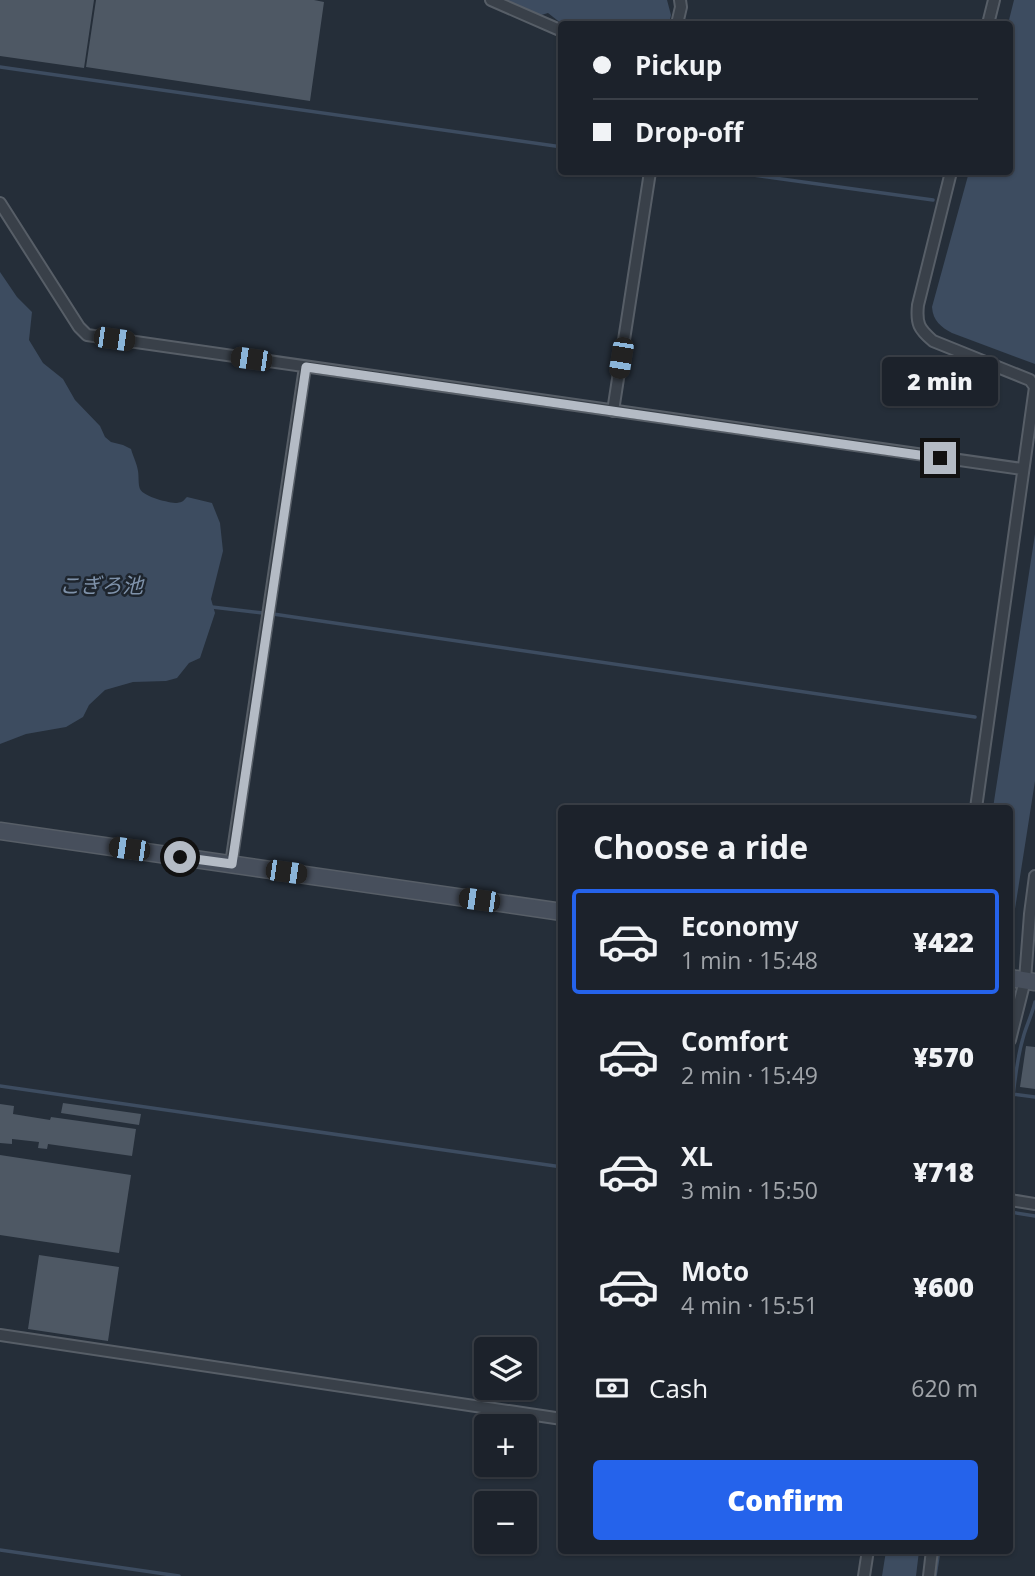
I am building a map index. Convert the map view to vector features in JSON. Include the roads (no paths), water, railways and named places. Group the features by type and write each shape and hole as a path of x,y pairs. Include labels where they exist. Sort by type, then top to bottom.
{"street":[{"path":"491,0 558,29"},
{"path":"678,21 680,0"},
{"path":"989,21 994,0"},
{"path":"613,411 650,175"},
{"path":"950,175 916,320 922,332 933,341 1030,380 1035,387 976,805"},
{"path":"0,203 79,327 87,335 1022,469"},
{"path":"232,864 306,367"},
{"path":"0,831 558,911"},
{"path":"1013,1024 1035,876"},
{"path":"1013,1200 1035,1204"},
{"path":"0,1335 558,1418"},
{"path":"864,1576 867,1554"},
{"path":"929,1576 932,1554"}],"water":[{"path":"502,0 667,0 671,15 670,21 558,21 548,13 538,16"},
{"path":"1014,0 1035,0 1035,364 952,333 938,323 932,307 968,175 1013,175 1013,21 1009,21"},
{"name":"こぎろ池","path":"0,272 17,297 32,312 29,340 43,363 63,379 75,400 100,426 105,437 131,449 142,492 168,502 179,503 187,497 212,503 220,523 223,551 211,599 215,613 200,658 189,663 177,678 133,682 105,690 89,705 83,717 66,727 26,734 0,744"},
{"path":"1035,534 1035,781 1013,922 1013,805 993,805"},
{"path":"886,1554 919,1554 916,1576 882,1576"}],"waterway":[{"path":"0,67 558,146"},
{"path":"753,175 933,200"},
{"path":"212,607 263,613"},
{"path":"273,614 975,717"},
{"path":"1013,1094 1020,1048 1035,1002"},
{"path":"0,1086 558,1166"},
{"path":"1013,1094 1035,1097"},
{"path":"1013,1212 1035,1216"},
{"path":"0,1550 179,1576"},
{"path":"935,1576 938,1554"}]}
